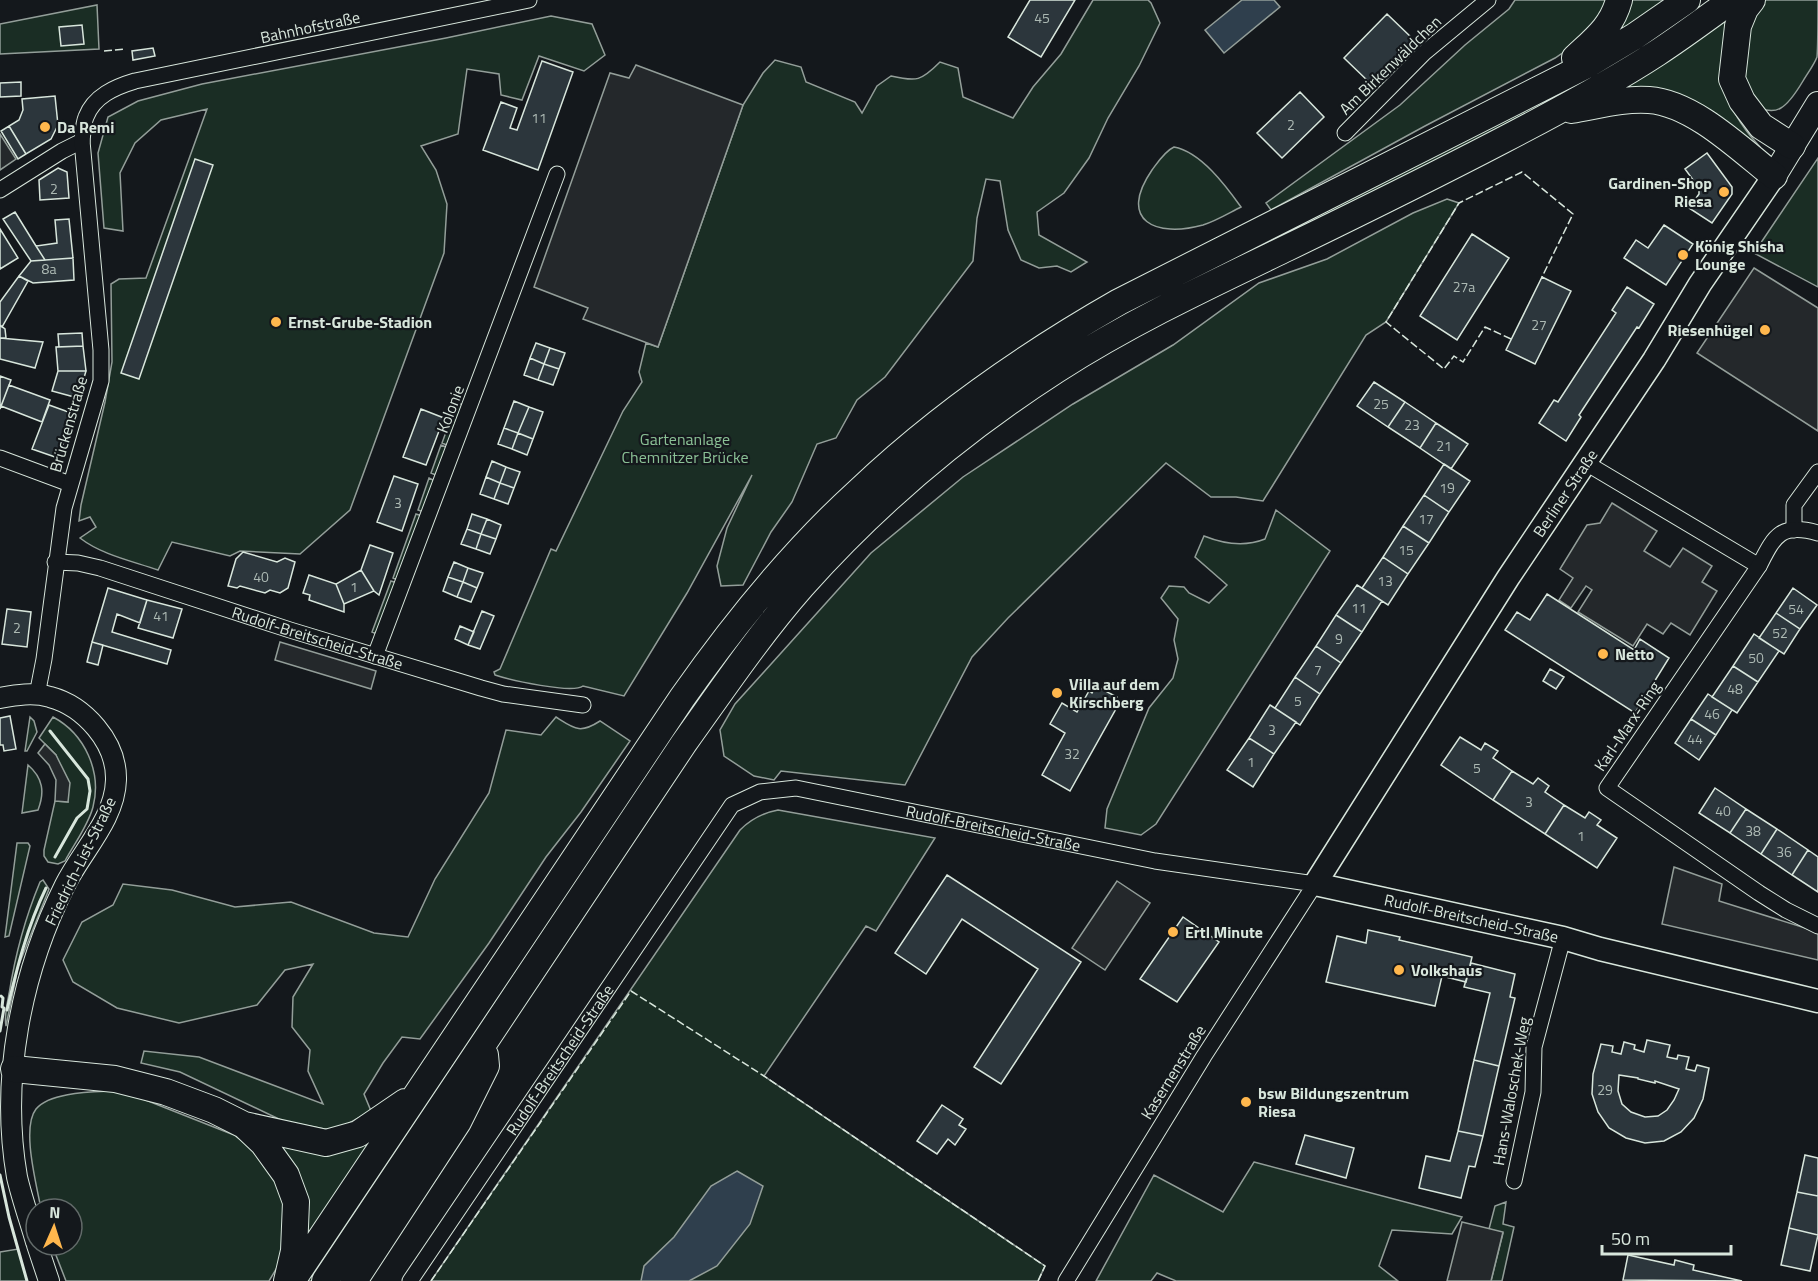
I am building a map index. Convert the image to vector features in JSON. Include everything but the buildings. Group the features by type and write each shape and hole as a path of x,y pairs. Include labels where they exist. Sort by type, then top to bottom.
{"highway":[{"path":"1540,89 1597,39 1616,13 1619,0"},
{"path":"292,1281 587,837 719,646 761,594 819,531 874,477 985,387 1070,330 1140,291 1585,66 1635,36 1687,0"},
{"path":"325,1281 684,743 741,664 802,587 857,530 941,454 1054,371 1124,330 1241,269 1456,165 1559,111 1656,54 1732,0"},
{"path":"1752,0 1745,9 1738,26 1732,79 1742,101 1761,126 1792,146"},
{"path":"1559,111 1638,99 1665,103 1705,123 1774,176"},
{"path":"354,1281 458,1122 486,1066 484,1041"},
{"path":"14,1070 116,1079 166,1092 214,1110 244,1125 326,1143 358,1134 393,1112 422,1088"},
{"path":"244,1125 263,1143 286,1175 296,1202 294,1251 287,1281"}],"main road":[{"name":"Berliner Straße","path":"1315,884 1469,638 1654,360 1700,284 1774,176 1818,104"},
{"name":"Rudolf-Breitscheid-Straße","path":"1315,884 1563,938 1600,949 1818,1001"}],"street":[{"name":"Bahnhofstraße","path":"101,95 135,81 529,0"},
{"name":"Am Birkenwäldchen","path":"1345,133 1424,52 1488,0"},
{"name":"Brückenstraße","path":"37,695 64,508 101,381 101,350 82,141 86,117 101,95"},
{"path":"0,190 82,141"},
{"name":"Kolonie","path":"375,656 557,174"},
{"path":"0,458 70,484"},
{"path":"1586,463 1758,566"},
{"path":"1818,472 1794,505 1794,530 1818,533"},
{"name":"Karl-Marx-Ring","path":"1794,530 1781,532 1774,538 1758,566 1607,788 1759,893 1818,926"},
{"name":"Rudolf-Breitscheid-Straße","path":"56,562 78,563 100,568 375,656 503,694 583,705"},
{"name":"Friedrich-List-Straße","path":"0,698 21,694 49,696 87,717 107,744 116,782 109,810 66,884 34,961 20,1019 14,1070 12,1127 15,1159 24,1202"},
{"name":"Rudolf-Breitscheid-Straße","path":"410,1281 732,805 741,800 760,792 796,788 1155,861 1315,884"},
{"name":"Kasernenstraße","path":"1066,1281 1204,1056 1315,884"},
{"name":"Hans-Waloschek-Weg","path":"1514,1181 1533,1092 1534,1047 1563,938"},
{"name":"Friedrich-List-Straße","path":"41,1257 49,1281"}],"green space":[{"name":"Gartenanlage Chemnitzer Brücke","path":"1093,0 1148,0 1160,23 1139,66 1108,118 1089,158 1064,193 1037,212 1039,235 1087,262 1071,272 1057,266 1039,268 1021,260 1008,230 1000,181 986,179 977,218 973,261 885,377 857,400 836,438 817,444 792,502 771,532 743,585 721,586 717,566 727,528 752,475 687,593 624,696 583,686 554,687 495,675 494,672 500,669 551,549 556,551 623,411 642,382 639,372 646,343 658,347 743,105 763,73 775,60 801,67 806,82 855,102 862,113 877,86 891,76 907,79 918,78 928,73 940,62 958,68 963,97 1013,118 1033,87 1061,54"},
{"path":"1515,0 1607,0 1604,14 1586,37 1555,58 1271,210 1266,203 1400,105 1465,45 1509,9"},
{"path":"1627,0 1670,0 1611,38"},
{"path":"1762,0 1818,0 1817,57 1792,98 1774,110 1758,107 1749,101 1739,48"},
{"path":"97,5 99,49 0,54 0,24"},
{"path":"1735,10 1723,47 1724,82 1728,99 1736,115 1760,147 1758,150 1611,95"},
{"name":"Ernst-Grube-Stadion","path":"551,16 592,24 605,55 584,71 539,56 522,100 501,95 499,74 467,69 458,134 421,146 436,170 447,204 444,253 350,510 300,554 240,551 230,556 172,542 158,570 107,553 80,538 96,527 90,517 79,521 112,362 111,284 119,279 146,278 207,109 161,120 135,143 120,173 123,231 104,228 98,153 108,117 138,101 202,84"},
{"path":"1670,23 1675,31 1590,83 1140,310 819,555 315,1281 305,1281 579,865 752,620 851,512 960,417 1087,332"},
{"path":"1174,147 1194,156 1212,171 1241,207 1203,225 1186,228 1157,227 1147,222 1140,213 1139,202 1142,188 1159,160"},
{"path":"1818,158 1818,287 1754,253"},
{"path":"1447,199 1459,203 1386,322 1366,335 1263,501 1236,497 1211,497 1166,463 1008,618 972,657 905,785 781,771 774,780 754,776 724,756 720,730 735,704 871,553 963,477 1073,404 1173,345 1259,283 1327,259 1413,213"},
{"path":"461,404 465,404 449,446 442,443 454,410"},
{"path":"441,445 448,448 438,476 431,473"},
{"path":"429,478 435,481 424,512 418,510"},
{"path":"1276,510 1330,551 1156,824 1141,835 1105,828 1107,809 1149,708 1173,678 1178,659 1174,640 1178,619 1161,598 1169,586 1184,587 1189,593 1209,603 1227,585 1195,557 1204,536 1234,544 1265,539"},
{"path":"416,514 422,516 398,580 393,578"},
{"path":"391,581 397,583 377,634 372,632"},
{"path":"30,717 34,721 37,732 25,751"},
{"path":"53,717 74,733 82,744 93,768 95,781 93,807 88,821 65,861 58,864 48,862 44,856 44,850 55,801 68,802 56,755 39,738"},
{"path":"556,717 568,725 582,729 600,721 630,741 581,812 546,857 489,943 420,1039 402,1037 383,1063 364,1094 371,1111 335,1131 283,1121 180,1072 141,1063 144,1051 199,1057 323,1104 308,1071 310,1050 292,1027 293,997 313,964 285,970 257,1005 179,1023 117,1008 73,982 63,960 82,922 113,905 123,884 172,890 235,907 291,902 374,933 408,937 435,879 489,793 506,730 541,735"},
{"path":"28,765 40,780 42,797 38,810 22,813"},
{"path":"778,810 935,838 876,931 866,926 764,1076 1045,1266 1038,1281 431,1281 740,830 757,817"},
{"path":"17,843 28,843 30,846 9,936 5,937"},
{"path":"43,880 49,889 18,967 6,1026 5,1019 17,951 30,909 40,882"},
{"path":"112,1091 133,1095 234,1135 260,1154 289,1201 284,1256 269,1281 66,1281 57,1257 84,1257 84,1197 39,1197 31,1158 30,1129 36,1109 42,1103 61,1096"},
{"path":"382,1129 307,1243 272,1141"},
{"path":"1254,1162 1462,1217 1452,1234 1392,1230 1379,1266 1398,1281 1176,1281 1157,1273 1151,1281 1096,1281 1154,1175 1223,1212"},
{"path":"1506,1202 1503,1224 1514,1227 1502,1281 1491,1281 1503,1233 1489,1229 1495,1206"},
{"path":"18,1249 27,1281 0,1281 0,1252"}],"shaded area":[{"path":"636,65 743,105 658,347 583,319 588,308 534,287 610,73 629,78"},
{"path":"0,134 16,159 0,170"},
{"name":"Riesenhügel","path":"1754,268 1818,308 1818,431 1697,353"},
{"path":"1612,503 1657,531 1644,551 1670,567 1683,548 1712,566 1702,582 1717,591 1690,635 1671,623 1663,634 1647,624 1633,646 1578,612 1592,590 1586,586 1571,608 1559,600 1573,578 1560,569 1587,525 1600,523"},
{"path":"280,642 376,671 371,689 275,660"},
{"path":"45,744 56,755 70,783 68,802 55,801 56,780 49,765 38,753"},
{"path":"1674,867 1722,884 1719,901 1818,932 1818,960 1662,924"},
{"path":"1117,881 1150,903 1105,970 1072,948"},
{"path":"1462,1222 1503,1232 1491,1281 1447,1281"}],"water":[{"path":"1242,0 1274,0 1280,7 1224,53 1205,30"},
{"path":"737,1171 763,1186 750,1224 717,1266 689,1281 641,1281 644,1266 674,1237 711,1186"}],"fence":[{"path":"104,51 125,49"},
{"path":"1511,339 1485,327 1463,362 1454,356 1444,369 1386,322 1459,203 1522,172 1573,214 1542,277"},
{"path":"431,1281 631,991 764,1076 1045,1266 1038,1281"}],"wall":[{"path":"50,731 88,779 90,791 87,809 77,818 55,857"},
{"path":"7,1010 28,933 46,888"},
{"path":"0,1031 4,1008 1,996"},
{"path":"0,1175 27,1281"}],"place":[{"name":"Da Remi","path":"45,127"},
{"name":"Gardinen-Shop Riesa","path":"1724,192"},
{"name":"König Shisha Lounge","path":"1683,255"},
{"name":"Ernst-Grube-Stadion","path":"276,322"},
{"name":"Riesenhügel","path":"1765,330"},
{"name":"Netto","path":"1603,654"},
{"name":"Villa auf dem Kirschberg","path":"1057,693"},
{"name":"Ertl Minute","path":"1173,932"},
{"name":"Volkshaus","path":"1399,970"},
{"name":"bsw Bildungszentrum Riesa","path":"1246,1102"}]}
